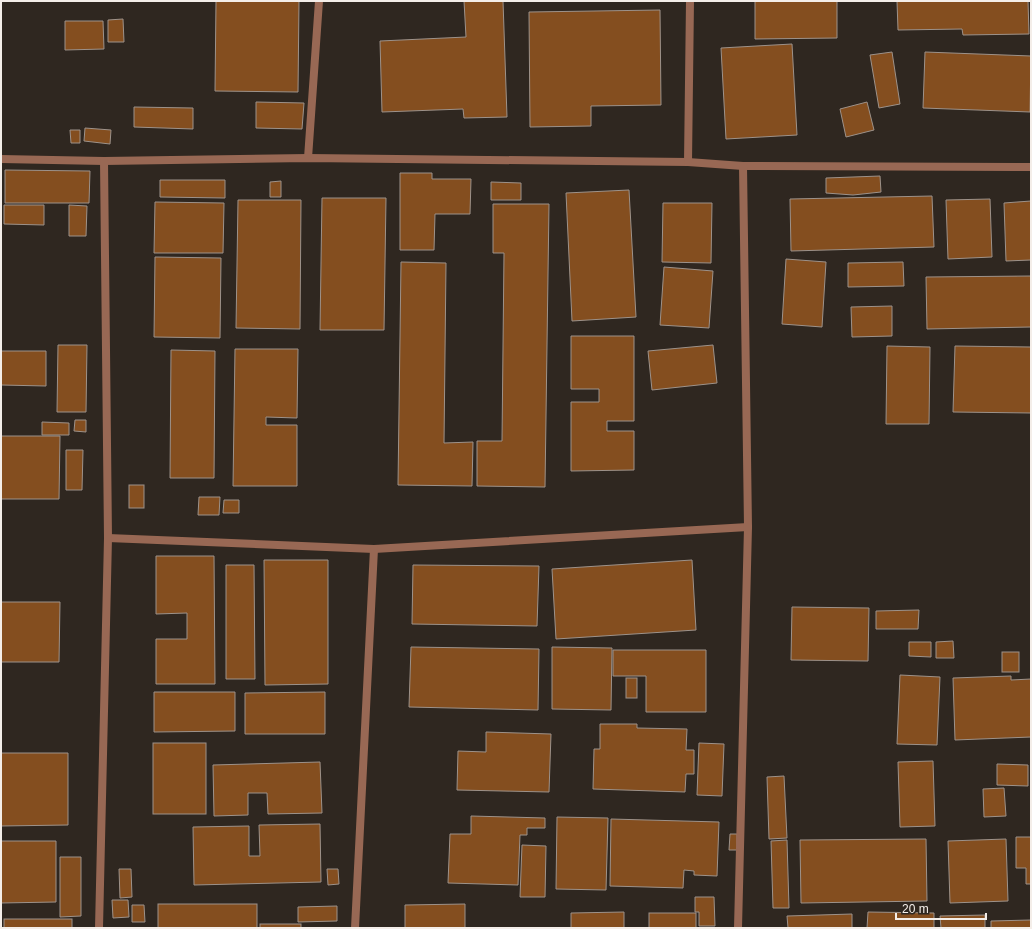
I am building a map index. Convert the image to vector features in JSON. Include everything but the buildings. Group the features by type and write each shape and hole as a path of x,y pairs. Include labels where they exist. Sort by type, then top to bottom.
{"street":[{"path":"308,158 319,1"},
{"path":"688,162 690,1"},
{"path":"1,159 104,161 308,158 688,162 743,166 1031,167"},
{"path":"99,928 108,538 104,161"},
{"path":"738,928 748,527 743,166"},
{"path":"108,538 374,549 748,527"},
{"path":"354,928 374,549"}]}
